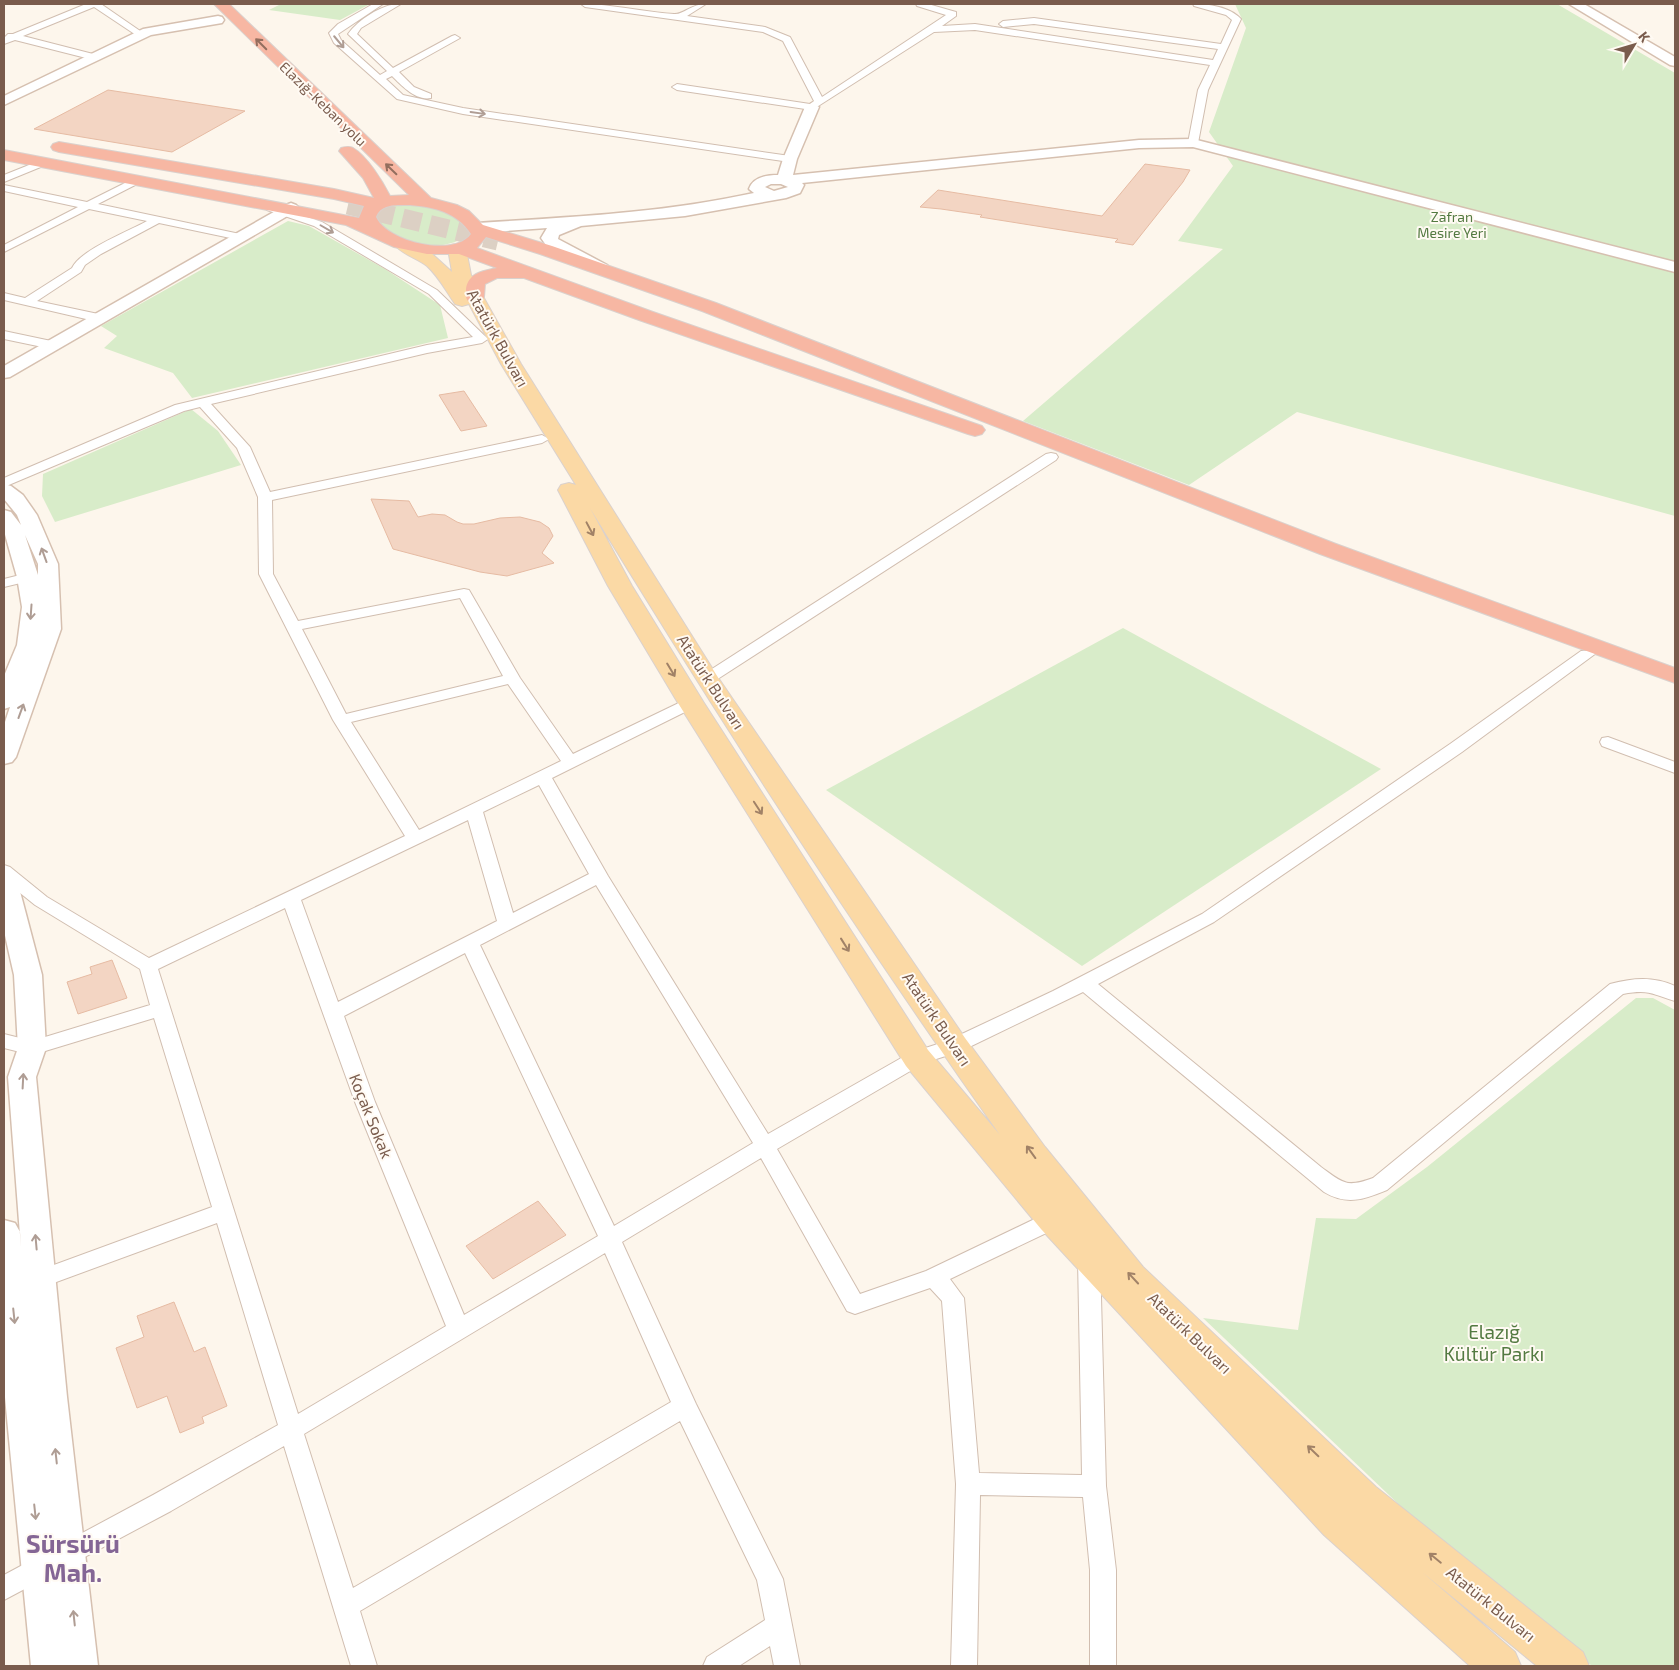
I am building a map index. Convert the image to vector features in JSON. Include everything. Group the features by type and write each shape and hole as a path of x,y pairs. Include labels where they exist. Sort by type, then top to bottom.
{"highway":[{"name":"Elazığ-Keban yolu","path":"216,11 258,60"},
{"name":"Elazığ-Keban yolu","path":"216,11 310,92 426,202"},
{"name":"Elazığ-Keban yolu","path":"338,141 379,187 381,203"},
{"path":"4,144 344,208 4,151"},
{"path":"42,144 381,203 426,202 455,210 470,219 468,238"},
{"path":"4,155 351,221 392,240 427,250 468,238 501,235 710,307 1056,450 1675,687"},
{"path":"334,194 354,191 364,186 367,179 363,167"},
{"path":"381,203 370,210 367,217 371,226 392,240"},
{"path":"468,238 533,275 1056,450"},
{"path":"493,244 550,268 1675,676"},
{"path":"475,297 476,282 487,275 506,272 533,275"}],"main road":[{"name":"Atatürk Bulvarı","path":"468,238 462,275 699,691 917,1058 1053,1220 1338,1523 1500,1666"},
{"name":"Atatürk Bulvarı","path":"392,240 430,258 443,270 542,439 620,586 699,691 1033,1156 1131,1277 1362,1499 1568,1666"}],"street":[{"path":"7,37 96,5 116,4"},
{"path":"380,4 341,26 333,33 337,41 400,98 463,111 783,156"},
{"path":"396,4 358,26 352,34 411,89 423,95 783,156"},
{"path":"585,4 765,30 787,39 816,104"},
{"path":"679,18 702,4"},
{"path":"468,238 584,221 681,213 718,207 764,188 816,104 932,30 953,14 920,4"},
{"path":"1193,143 1203,90 1236,18 1196,4"},
{"path":"1575,4 1675,62"},
{"path":"1587,4 1675,54"},
{"path":"96,5 142,35"},
{"path":"7,98 142,35 216,11"},
{"path":"932,30 1034,20 1223,47"},
{"path":"975,27 1216,63"},
{"path":"7,37 94,57"},
{"path":"379,80 455,38"},
{"path":"677,87 816,104"},
{"path":"455,210 542,217 593,214 690,202 789,183 1139,144 1193,143 1675,267"},
{"path":"789,183 876,177 1139,149 1190,147 1241,154"},
{"path":"783,156 789,183"},
{"path":"4,179 44,162"},
{"path":"4,249 135,181"},
{"path":"4,188 240,236"},
{"path":"4,373 288,210 318,224 433,292 482,339"},
{"path":"28,302 77,270 80,263 97,252 157,220"},
{"path":"584,221 555,229 550,233 549,238 608,272"},
{"path":"4,296 99,318"},
{"path":"4,335 52,345"},
{"path":"4,483 180,408 427,350 482,339"},
{"path":"203,403 243,447 264,498 266,574 341,720 415,838"},
{"path":"264,498 542,439"},
{"path":"148,966 571,763 699,691 1056,450"},
{"path":"4,490 16,499 28,515 48,564 50,629 4,757"},
{"path":"4,516 13,528 28,577 33,607 28,645 4,702"},
{"path":"4,583 28,577"},
{"path":"293,626 464,593 512,678 571,763"},
{"path":"4,1588 162,1503 290,1430 459,1331 765,1146 917,1058 954,1046 1085,983 1208,918 1456,748 1587,654"},
{"path":"341,720 512,678"},
{"path":"1608,742 1675,768"},
{"path":"542,776 599,876 765,1146 854,1305 934,1277 1053,1220"},
{"path":"474,810 506,922"},
{"path":"4,871 41,901 148,966 364,1666"},
{"path":"332,1014 506,922 599,876"},
{"path":"4,880 28,975 18,1045 50,1397 54,1561 50,1666"},
{"name":"Koçak Sokak","path":"291,898 365,1102 459,1331"},
{"path":"469,942 610,1239 685,1406 770,1579 787,1666"},
{"path":"1085,983 1306,1166 1342,1193 1359,1192 1380,1184 1617,989 1635,984 1661,986 1675,994"},
{"path":"18,1045 161,1009"},
{"path":"40,1279 223,1212"},
{"path":"4,1232 54,1561 80,1666"},
{"path":"1089,1259 1094,1486 1103,1570 1103,1666"},
{"path":"934,1277 953,1298 968,1484 964,1666"},
{"path":"346,1606 685,1406"},
{"path":"968,1484 1094,1486"},
{"path":"716,1666 779,1626"}],"green space":[{"path":"281,4 370,4 340,20 269,10"},
{"name":"Zafran Mesire Yeri","path":"1235,4 1557,4 1675,73 1675,516 1297,412 1189,485 1023,421 1223,249 1178,241 1233,166 1209,132 1246,28"},
{"path":"407,203 434,207 449,212 469,231 455,242 436,245 416,244 396,237 377,222 376,214 384,208"},
{"path":"288,221 309,226 385,269 440,305 448,338 192,398 173,373 104,348 117,336 101,326"},
{"path":"191,409 218,431 241,465 55,522 42,496 43,474"},
{"path":"1123,628 1381,769 1082,966 826,790"},
{"name":"Elazığ Kültür Parkı","path":"1636,998 1653,998 1675,1010 1675,1666 1592,1666 1411,1516 1203,1318 1298,1330 1316,1218 1356,1219 1427,1167"}],"building":[{"path":"108,90 245,111 172,152 34,129"},
{"path":"1145,164 1190,170 1183,182 1133,245 1115,242 1118,239 980,217 982,215 920,207 938,190 1102,216"},
{"path":"464,391 487,426 461,431 439,395"},
{"path":"371,499 409,501 418,517 432,514 445,515 463,524 520,517 540,522 549,528 553,536 542,553 554,563 507,576 480,572 393,549"},
{"path":"112,960 127,998 78,1014 67,982 92,974 90,967"},
{"path":"538,1201 566,1235 493,1279 466,1246"},
{"path":"174,1302 194,1352 205,1347 227,1406 202,1417 204,1423 180,1433 167,1396 137,1408 116,1348 144,1337 137,1316"}],"tunnel":[{"path":"348,205 498,241"}],"district":[{"name":"Sürsürü Mah.","path":"73,1558"}]}
